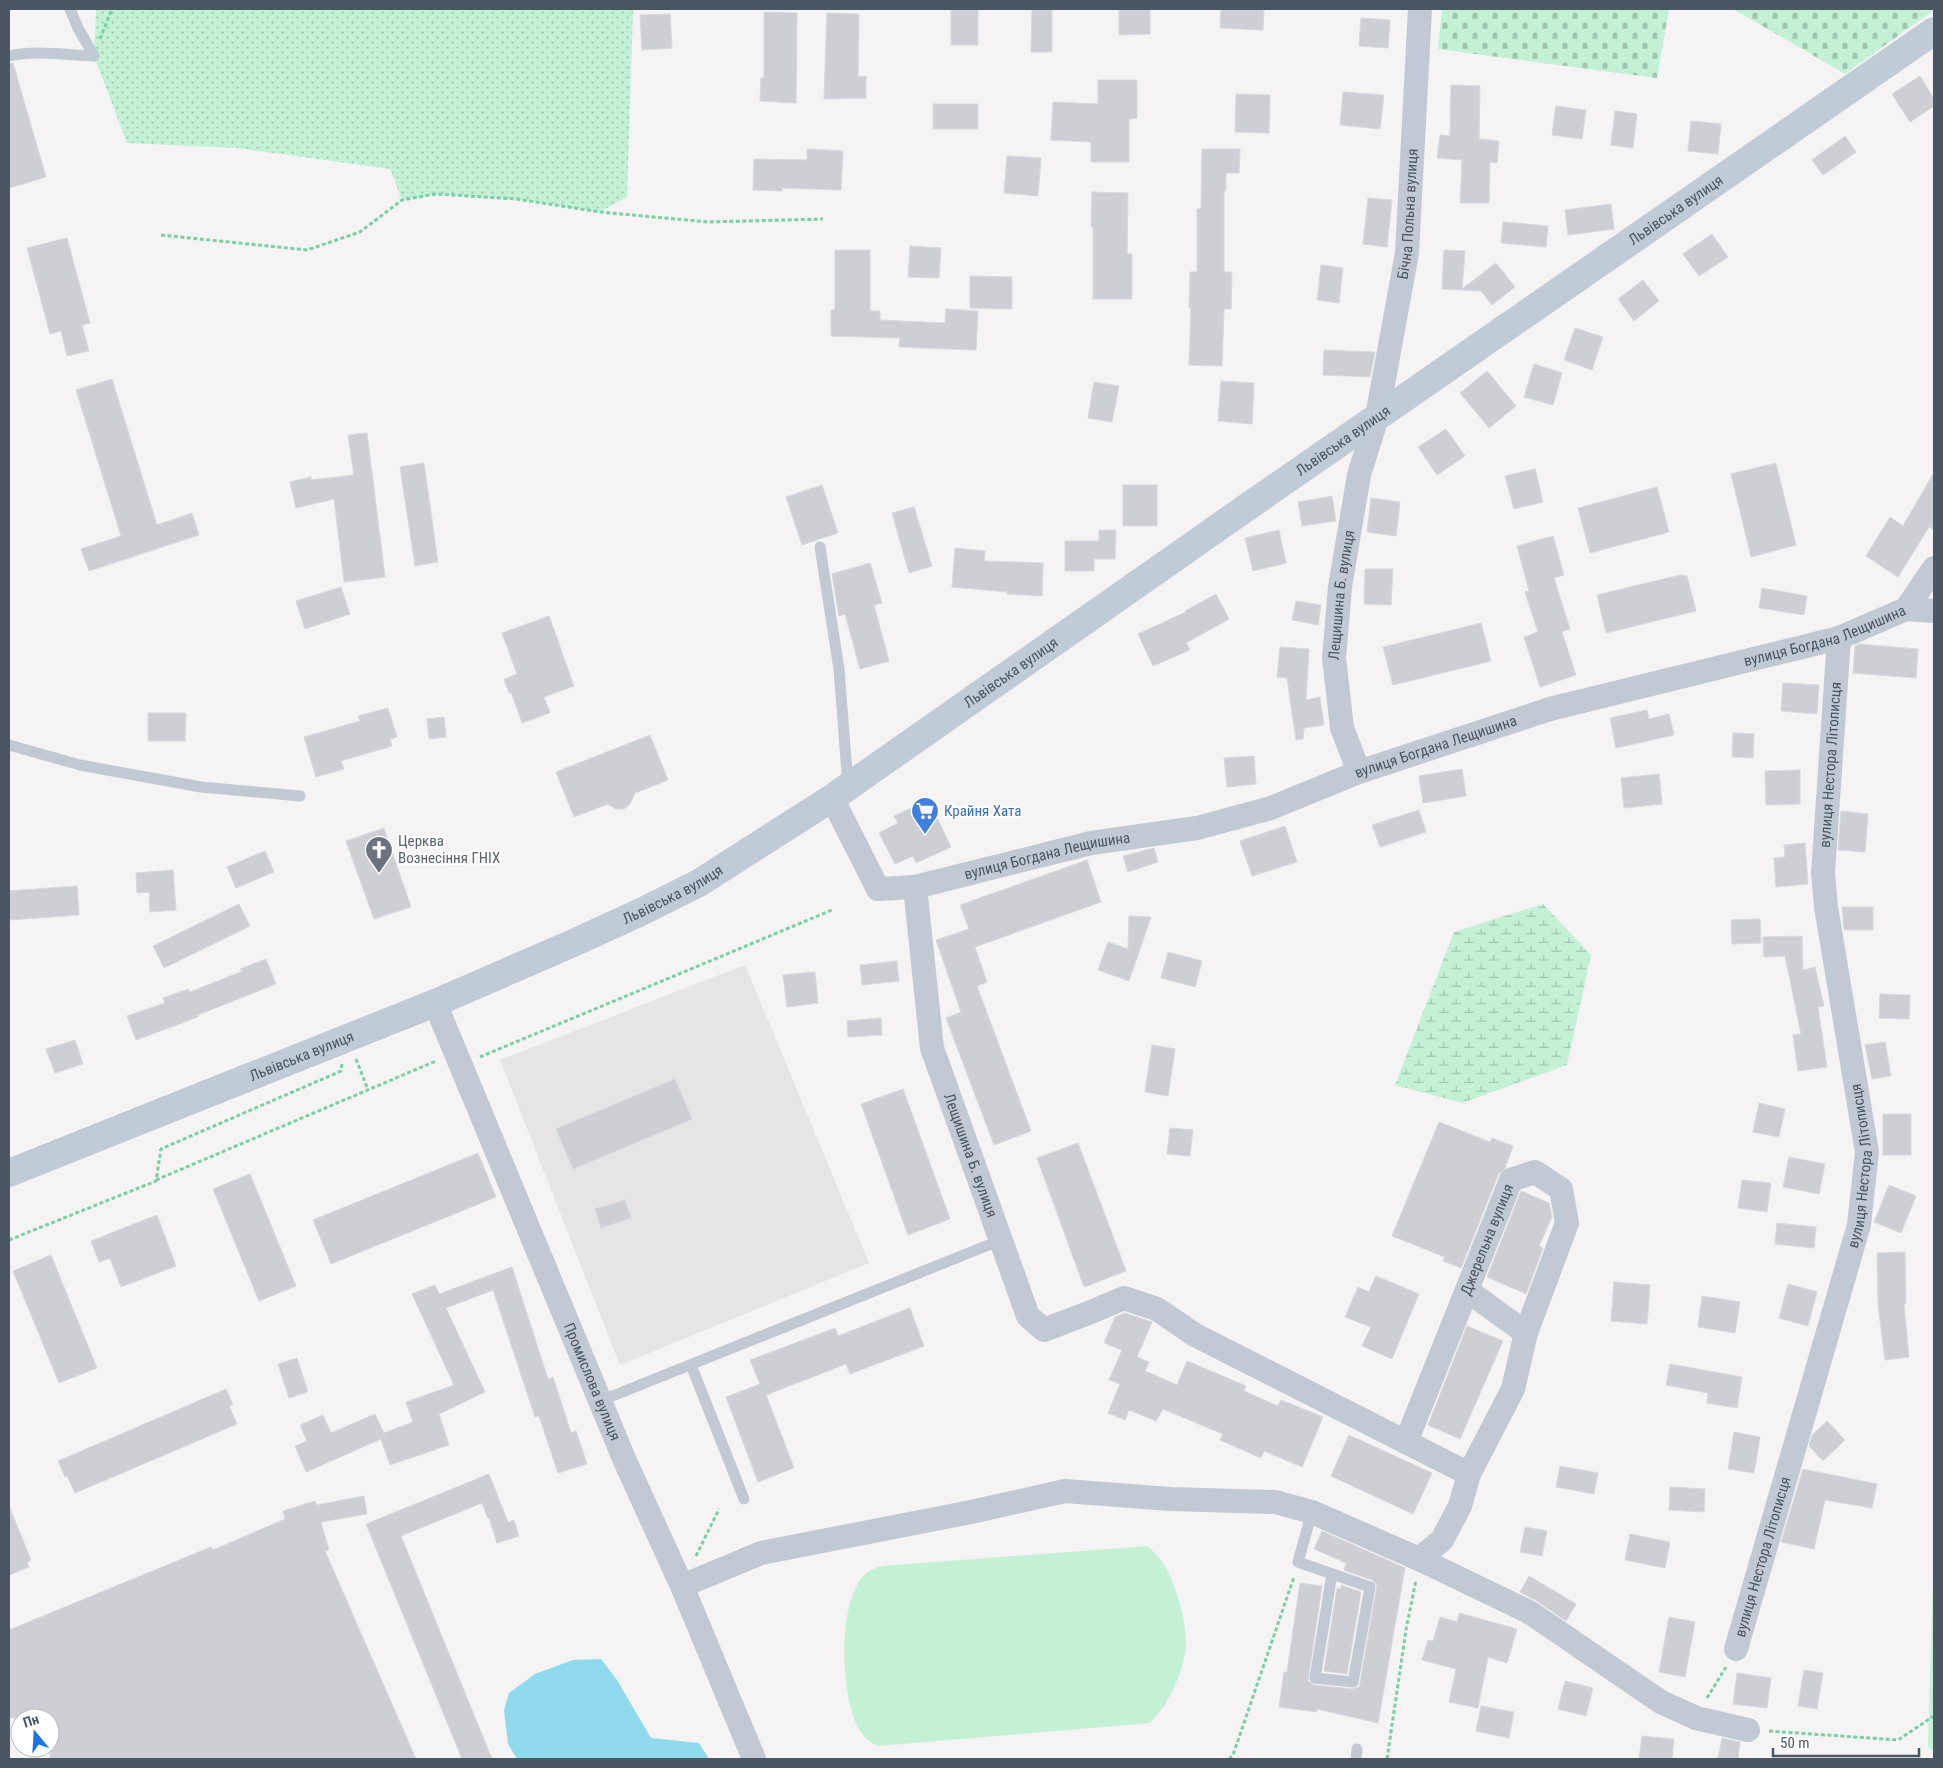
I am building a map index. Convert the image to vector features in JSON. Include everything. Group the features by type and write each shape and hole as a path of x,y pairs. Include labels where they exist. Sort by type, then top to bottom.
{"main road":[{"name":"Львівська вулиця","path":"9,1173 435,1003 571,944 699,883 840,793 1377,417 1934,31"}],"street":[{"name":"Бічна Польна вулиця","path":"1377,417 1407,252 1420,9"},
{"name":"Лещишина Б. вулиця","path":"1360,772 1342,728 1334,658 1340,587 1359,475 1377,417"},
{"name":"вулиця Богдана Лещишина","path":"915,887 1091,843 1197,828 1272,808 1360,772 1550,709 1839,638 1906,609 1934,568"},
{"path":"1906,609 1934,611"},
{"name":"вулиця Нестора Літописця","path":"1736,1650 1859,1225 1866,1152 1826,907 1823,873 1839,638"},
{"path":"840,793 878,889 915,887"},
{"name":"Лещишина Б. вулиця","path":"915,887 932,1048 1028,1316 1044,1330 1124,1298 1156,1309 1195,1335 1406,1442"},
{"name":"Промислова вулиця","path":"435,1003 625,1461 682,1586 754,1759"},
{"name":"Джерельна вулиця","path":"1406,1442 1511,1180 1535,1172 1561,1189 1567,1223 1526,1333 1513,1389 1469,1474 1460,1506 1442,1540 1419,1559"},
{"path":"1468,1291 1526,1333"},
{"path":"1406,1442 1469,1474"},
{"path":"682,1586 761,1553 953,1516 1065,1491 1170,1499 1275,1502 1312,1512 1419,1559 1529,1612 1661,1702 1696,1718 1748,1730"}],"lane":[{"path":"70,9 78,28 94,56"},
{"path":"9,56 16,54 54,54 94,56"},
{"path":"820,547 839,669 840,793"},
{"path":"9,745 80,765 201,787 300,796"},
{"path":"600,1401 1001,1240"},
{"path":"691,1365 744,1499"},
{"path":"1312,1512 1298,1562 1370,1587 1353,1682 1315,1678 1332,1574"}],"path":[{"path":"94,56 112,9"},
{"path":"161,235 307,250 360,232 402,200 436,194 516,199 600,212 708,222 823,219"},
{"path":"9,1240 156,1181 368,1090 458,1059 832,910"},
{"path":"348,1037 368,1090"},
{"path":"156,1181 161,1149 341,1071 348,1037"},
{"path":"682,1586 719,1510"},
{"path":"1388,1759 1406,1630 1419,1559"},
{"path":"1229,1759 1233,1755 1298,1562"},
{"path":"1696,1718 1736,1650"},
{"path":"1748,1730 1898,1740 1934,1716"}],"shaded area":[{"path":"745,965 869,1263 620,1365 500,1060"}],"green space":[{"path":"96,9 633,9 627,197 600,212 516,199 436,194 402,200 390,169 237,148 127,143 94,56"},
{"path":"1442,9 1669,9 1657,78 1438,49"},
{"path":"1733,9 1934,9 1934,10 1845,74"},
{"path":"1543,904 1591,955 1567,1065 1462,1103 1395,1085 1454,932"},
{"path":"1934,1538 1934,1752 1928,1747"},
{"path":"1148,1546 1161,1560 1175,1588 1182,1610 1186,1641 1180,1674 1164,1706 1150,1723 878,1746 867,1739 861,1732 853,1714 848,1695 844,1650 850,1605 856,1587 868,1571 882,1566"}],"water":[{"path":"601,1659 617,1680 651,1738 699,1743 709,1759 517,1759 508,1744 504,1710 509,1693 535,1674 573,1660"}],"building":[{"path":"951,9 978,9 978,45 951,45"},
{"path":"1032,9 1052,9 1052,52 1031,52"},
{"path":"1119,9 1150,9 1150,34 1119,35"},
{"path":"1221,9 1264,9 1263,30 1220,28"},
{"path":"764,12 797,13 796,103 760,101 761,78 764,78"},
{"path":"827,13 859,14 858,77 866,76 866,98 824,99"},
{"path":"670,14 672,48 642,50 640,15"},
{"path":"1361,18 1390,20 1388,48 1359,46"},
{"path":"13,63 46,177 9,188 9,64"},
{"path":"1920,76 1934,99 1934,106 1910,122 1892,94"},
{"path":"1098,80 1137,80 1137,118 1129,119 1129,162 1091,162 1091,142 1051,140 1053,102 1098,104"},
{"path":"1451,85 1480,86 1479,139 1499,141 1497,163 1490,162 1489,203 1460,203 1462,160 1437,158 1440,135 1450,136"},
{"path":"1343,92 1384,95 1380,129 1340,125"},
{"path":"1236,94 1270,95 1269,133 1235,132"},
{"path":"933,104 978,104 978,129 933,129"},
{"path":"1556,106 1586,110 1582,139 1552,135"},
{"path":"1615,111 1637,114 1633,148 1611,145"},
{"path":"1691,121 1721,124 1718,154 1688,151"},
{"path":"1845,136 1856,152 1823,175 1812,160"},
{"path":"807,149 843,151 841,190 782,188 782,191 753,190 754,159 807,160"},
{"path":"1202,149 1240,149 1239,173 1226,173 1226,191 1224,191 1224,272 1232,272 1231,309 1224,309 1222,366 1189,365 1190,272 1197,272 1197,209 1201,209"},
{"path":"1007,156 1041,158 1038,196 1004,193"},
{"path":"1092,192 1128,193 1127,254 1132,254 1132,299 1093,299"},
{"path":"1368,198 1392,200 1387,247 1363,244"},
{"path":"1611,204 1614,229 1568,235 1565,210"},
{"path":"1503,222 1548,226 1546,247 1501,243"},
{"path":"1712,234 1728,257 1699,276 1683,254"},
{"path":"67,238 90,323 82,325 89,351 67,356 61,331 50,334 27,248"},
{"path":"910,246 941,248 939,278 908,277"},
{"path":"835,250 870,250 870,311 880,311 880,320 945,323 946,309 978,311 976,350 899,347 900,338 831,336 831,310 835,310"},
{"path":"1444,250 1465,251 1462,289 1496,263 1515,287 1492,305 1481,291 1442,289"},
{"path":"1321,265 1343,268 1339,303 1317,300"},
{"path":"970,276 1012,277 1012,309 970,308"},
{"path":"1643,280 1659,301 1634,321 1618,299"},
{"path":"1575,328 1603,337 1592,370 1564,360"},
{"path":"1324,350 1375,352 1370,377 1323,375"},
{"path":"1534,364 1562,373 1553,405 1524,397"},
{"path":"1487,371 1516,406 1489,428 1460,393"},
{"path":"112,379 157,525 192,513 199,535 89,571 81,549 121,536 76,390"},
{"path":"1221,381 1254,383 1252,424 1218,421"},
{"path":"1094,382 1119,386 1112,422 1088,418"},
{"path":"1446,429 1465,456 1437,475 1418,447"},
{"path":"367,433 385,577 344,582 334,499 296,508 290,482 311,477 311,480 354,475 348,435"},
{"path":"424,463 438,562 415,566 400,467"},
{"path":"1776,463 1796,545 1751,557 1731,474"},
{"path":"1535,469 1543,502 1514,509 1505,476"},
{"path":"1934,472 1934,530 1929,527 1898,577 1866,556 1890,517 1903,526"},
{"path":"822,485 838,533 802,545 786,497"},
{"path":"1123,485 1157,485 1157,526 1123,526"},
{"path":"1657,487 1669,532 1590,553 1578,508"},
{"path":"1332,496 1336,521 1302,526 1298,502"},
{"path":"1371,498 1400,502 1396,536 1367,532"},
{"path":"914,507 932,566 909,573 892,513"},
{"path":"1099,530 1116,530 1115,559 1094,559 1094,571 1065,571 1065,541 1099,541"},
{"path":"1279,530 1286,563 1253,571 1245,538"},
{"path":"1553,536 1564,575 1554,578 1570,629 1562,632 1576,675 1540,687 1524,637 1538,632 1525,592 1529,591 1517,546"},
{"path":"955,548 985,551 984,561 1043,563 1042,596 952,587"},
{"path":"870,563 882,603 874,605 889,661 860,669 845,614 839,616 832,574"},
{"path":"1365,569 1393,569 1391,605 1364,604"},
{"path":"1680,575 1687,576 1696,611 1606,633 1597,595"},
{"path":"341,587 350,614 305,629 296,601"},
{"path":"1762,588 1807,596 1804,615 1759,608"},
{"path":"1216,594 1229,619 1186,643 1190,650 1153,666 1138,634 1186,612"},
{"path":"1296,601 1321,605 1318,625 1292,620"},
{"path":"549,616 574,686 544,697 550,713 522,723 511,692 509,693 504,679 517,674 502,633"},
{"path":"1481,623 1491,661 1393,685 1383,647"},
{"path":"1859,644 1918,649 1916,678 1853,673 1855,646"},
{"path":"1280,647 1309,649 1306,700 1320,697 1324,725 1304,728 1303,739 1296,740 1287,678 1277,677"},
{"path":"1783,683 1819,685 1817,714 1781,711"},
{"path":"388,708 397,737 390,739 392,746 341,761 344,769 316,777 304,737 360,721 358,716"},
{"path":"1647,710 1649,719 1669,714 1674,735 1616,748 1610,718"},
{"path":"148,713 186,713 185,741 148,741"},
{"path":"444,717 446,737 429,739 427,719"},
{"path":"1733,733 1754,734 1753,758 1732,757"},
{"path":"650,735 668,780 635,793 630,804 624,809 615,809 608,804 574,817 556,772"},
{"path":"1254,756 1256,784 1227,787 1224,758"},
{"path":"1462,769 1466,796 1423,803 1419,776"},
{"path":"1800,770 1800,804 1766,805 1765,771"},
{"path":"1659,774 1662,804 1624,808 1621,778"},
{"name":"Крайня Хата","path":"929,800 951,847 916,863 913,856 895,864 879,833 898,823 894,816"},
{"path":"1419,810 1426,832 1380,847 1372,825"},
{"path":"1841,811 1868,814 1865,852 1838,850"},
{"path":"1285,826 1297,862 1252,876 1240,841"},
{"name":"Церква Вознесіння ГНІХ","path":"384,828 411,907 374,919 346,841"},
{"path":"1805,843 1808,884 1776,887 1774,858 1785,857 1784,845"},
{"path":"1154,848 1158,862 1128,872 1123,856"},
{"path":"265,851 274,872 236,888 227,867"},
{"path":"1087,860 1101,902 975,947 987,982 977,986 1031,1131 994,1145 946,1018 961,1012 936,940 969,929 960,905"},
{"path":"173,870 176,910 150,912 149,892 137,893 136,873"},
{"path":"77,886 79,915 9,920 9,891"},
{"path":"239,904 250,926 164,968 153,946"},
{"path":"1842,907 1873,907 1873,930 1844,930"},
{"path":"1129,916 1151,917 1129,981 1098,970 1108,942 1128,949"},
{"path":"1760,919 1761,943 1732,944 1731,920"},
{"path":"1802,936 1803,970 1815,967 1824,1006 1818,1007 1827,1067 1798,1071 1793,1035 1801,1034 1785,956 1764,957 1763,937"},
{"path":"1168,952 1202,961 1195,987 1161,978"},
{"path":"266,959 276,984 198,1015 198,1017 136,1040 127,1016 165,1003 163,998 188,989 190,992 243,971 240,969"},
{"path":"897,961 899,981 862,985 860,965"},
{"path":"815,972 818,1003 787,1007 783,975"},
{"path":"1880,994 1910,995 1909,1019 1879,1018"},
{"path":"881,1018 882,1035 848,1037 847,1021"},
{"path":"75,1040 83,1064 55,1073 46,1049"},
{"path":"1885,1042 1891,1076 1872,1079 1865,1045"},
{"path":"1152,1045 1175,1049 1168,1096 1145,1092"},
{"path":"675,1079 692,1119 573,1169 556,1129"},
{"path":"903,1089 950,1219 908,1235 861,1104"},
{"path":"1759,1103 1785,1109 1779,1137 1753,1132"},
{"path":"1883,1114 1911,1114 1911,1155 1883,1155"},
{"path":"1439,1122 1490,1142 1492,1138 1513,1146 1505,1168 1498,1175 1461,1268 1443,1261 1445,1257 1392,1236"},
{"path":"1170,1128 1193,1130 1190,1156 1167,1154"},
{"path":"1078,1143 1126,1271 1084,1287 1037,1158"},
{"path":"478,1153 496,1197 331,1264 313,1220"},
{"path":"1789,1157 1825,1164 1819,1194 1783,1187"},
{"path":"250,1174 296,1286 259,1301 213,1189"},
{"path":"1742,1180 1771,1183 1767,1212 1738,1208"},
{"path":"1889,1185 1916,1196 1901,1233 1874,1222"},
{"path":"1521,1191 1549,1203 1552,1217 1539,1246 1543,1248 1526,1294 1487,1277"},
{"path":"625,1200 631,1218 601,1228 595,1209"},
{"path":"157,1215 176,1266 121,1287 110,1258 99,1262 91,1241"},
{"path":"1777,1223 1816,1227 1814,1248 1775,1244"},
{"path":"1905,1252 1906,1303 1904,1304 1909,1357 1885,1360 1878,1304 1877,1253"},
{"path":"51,1255 97,1368 59,1383 13,1271"},
{"path":"512,1267 548,1379 553,1377 571,1433 576,1431 587,1464 558,1473 539,1416 535,1417 493,1290 446,1308 485,1392 439,1414 449,1445 390,1465 381,1439 306,1472 295,1446 307,1441 300,1425 323,1415 331,1433 375,1414 384,1433 413,1422 406,1402 454,1385 412,1294 435,1285 439,1294"},
{"path":"1376,1276 1419,1294 1392,1359 1362,1346 1371,1327 1345,1317 1358,1287 1369,1292"},
{"path":"1614,1282 1650,1285 1647,1324 1611,1321"},
{"path":"1788,1284 1817,1292 1808,1326 1779,1318"},
{"path":"1702,1296 1740,1302 1735,1333 1698,1327"},
{"path":"910,1308 924,1346 850,1374 846,1364 766,1395 794,1468 758,1482 726,1397 760,1384 750,1360 835,1328 838,1336"},
{"path":"1125,1313 1152,1322 1137,1357 1149,1362 1145,1371 1177,1385 1187,1361 1246,1386 1244,1391 1278,1406 1281,1400 1323,1417 1302,1467 1264,1451 1261,1458 1220,1440 1223,1434 1163,1409 1156,1421 1129,1410 1125,1420 1108,1413 1120,1384 1109,1380 1122,1350 1104,1343 1115,1317"},
{"path":"1467,1326 1503,1341 1460,1439 1428,1425"},
{"path":"297,1358 308,1392 289,1398 278,1364"},
{"path":"1670,1364 1742,1377 1737,1408 1707,1403 1708,1393 1666,1385"},
{"path":"226,1389 233,1405 229,1406 237,1424 75,1493 67,1476 65,1477 58,1461"},
{"path":"1827,1421 1845,1440 1823,1461 1809,1446 1812,1435"},
{"path":"1734,1432 1760,1437 1754,1473 1728,1469"},
{"path":"1349,1435 1432,1473 1413,1514 1331,1476"},
{"path":"1560,1466 1598,1473 1594,1494 1556,1487"},
{"path":"1803,1469 1877,1484 1872,1508 1825,1500 1814,1549 1781,1542"},
{"path":"489,1474 508,1522 514,1520 519,1536 497,1543 482,1503 401,1536 492,1759 462,1759 366,1524"},
{"path":"1670,1487 1705,1489 1704,1512 1669,1510"},
{"path":"364,1496 367,1514 321,1522 329,1550 325,1551 416,1759 50,1759 60,1758 60,1708 10,1708 9,1718 9,1630 211,1547 213,1550 285,1519 283,1511 315,1501 316,1505"},
{"path":"9,1506 31,1560 27,1562 29,1567 9,1575"},
{"path":"1525,1527 1547,1531 1542,1556 1520,1552"},
{"path":"1322,1531 1405,1568 1378,1723 1317,1709 1317,1712 1279,1707 1284,1672 1287,1672 1300,1583 1322,1586 1308,1681 1314,1685 1352,1689 1359,1687 1360,1683 1377,1585 1372,1580 1344,1570 1346,1563 1314,1549"},
{"path":"1630,1534 1670,1542 1665,1568 1625,1560"},
{"path":"1529,1576 1576,1604 1566,1621 1520,1592"},
{"path":"1341,1585 1361,1592 1347,1674 1324,1671 1337,1588 1341,1589"},
{"path":"1459,1613 1517,1629 1507,1663 1488,1657 1478,1708 1449,1702 1456,1669 1422,1660 1428,1640 1433,1641 1440,1617 1457,1622"},
{"path":"1669,1617 1695,1622 1685,1677 1659,1672"},
{"path":"1804,1670 1823,1673 1817,1709 1798,1706"},
{"path":"1737,1673 1771,1678 1767,1708 1733,1704"},
{"path":"1565,1681 1593,1688 1586,1716 1558,1709"},
{"path":"1481,1706 1514,1712 1509,1738 1476,1731"},
{"path":"1642,1736 1674,1739 1672,1759 1639,1759"},
{"path":"1722,1738 1740,1742 1738,1759 1718,1759"}],"place":[{"name":"Крайня Хата","path":"925,835"},
{"name":"Церква Вознесіння ГНІХ","path":"379,874"}]}
